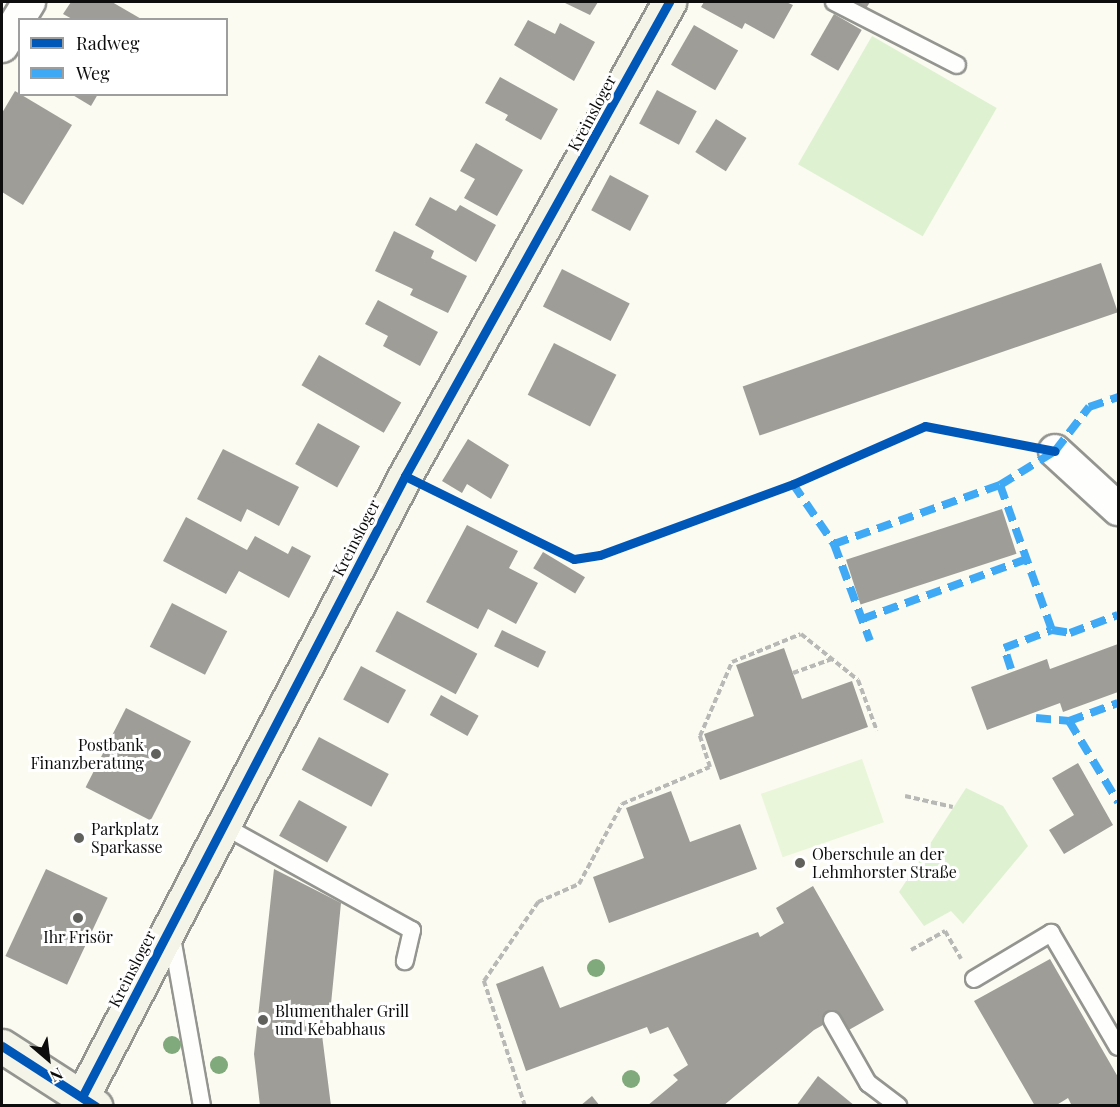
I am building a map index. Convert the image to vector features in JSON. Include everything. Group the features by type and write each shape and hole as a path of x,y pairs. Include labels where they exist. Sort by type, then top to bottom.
{"main road":[{"name":"Kreinsloger","path":"89,1100 170,928 405,476 669,2"},
{"path":"2,1046 89,1100"}],"street":[{"path":"19,18 29,2"},
{"path":"2,46 18,20"},
{"path":"1055,451 1104,500 1119,509"}],"lane":[{"path":"834,2 957,65"},
{"path":"224,826 412,930 405,961"},
{"path":"170,928 202,1106"},
{"path":"974,979 1051,933 1119,1047"},
{"path":"832,1020 868,1083 898,1106"}],"path":[{"path":"525,1106 484,981 538,902 579,884 622,804 710,768 700,736 732,662 801,634 858,680 877,731"},
{"path":"793,674 832,659"},
{"path":"905,796 953,807"},
{"path":"911,950 945,931 962,960"}],"green space":[{"path":"872,36 997,108 923,236 798,164"},
{"path":"862,759 884,822 783,857 761,794"},
{"path":"966,788 1003,806 1028,846 963,924 951,911 924,926 899,892"}],"building":[{"path":"71,2 112,2 140,18 70,18 63,14"},
{"path":"563,2 598,2 590,15"},
{"path":"704,2 786,2 793,5 774,39 745,23 742,29 701,7"},
{"path":"850,2 870,2 865,10"},
{"path":"834,14 862,30 838,71 810,55"},
{"path":"528,20 555,34 560,23 595,42 574,81 514,45"},
{"path":"694,25 738,50 715,90 671,65"},
{"path":"500,77 558,109 541,140 505,120 508,115 485,103"},
{"path":"657,90 697,111 679,145 639,124"},
{"path":"15,91 18,96 23,96 72,125 23,205 2,192 2,113"},
{"path":"74,96 97,96 91,106"},
{"path":"716,119 747,138 726,171 695,152"},
{"path":"476,143 523,170 497,216 464,198 475,179 460,171"},
{"path":"610,175 649,196 630,231 591,210"},
{"path":"430,197 456,211 460,205 496,225 476,262 415,225"},
{"path":"394,231 434,251 431,258 467,276 448,313 410,295 413,289 375,271"},
{"path":"1101,263 1118,312 760,436 743,386"},
{"path":"562,269 630,304 611,341 543,306"},
{"path":"378,300 438,332 420,366 383,346 388,336 365,324"},
{"path":"554,343 616,375 590,426 528,395"},
{"path":"319,355 401,402 384,433 302,385"},
{"path":"318,423 360,446 337,487 295,464"},
{"path":"468,439 509,465 491,499 467,484 462,493 442,481"},
{"path":"223,449 299,487 279,526 247,509 241,522 197,499"},
{"path":"1002,509 1017,554 861,604 846,560"},
{"path":"186,517 247,550 255,536 288,554 292,546 311,556 289,598 239,571 226,594 163,561"},
{"path":"467,525 518,551 509,568 538,583 516,624 488,609 478,629 426,602"},
{"path":"543,552 585,577 575,594 533,568"},
{"path":"172,603 227,631 205,675 150,647"},
{"path":"397,611 477,654 456,694 375,652"},
{"path":"502,630 546,651 538,668 494,646"},
{"path":"1118,644 1118,692 1063,712 1060,703 987,730 971,687 1047,659 1050,669"},
{"path":"784,648 802,699 852,681 868,727 720,780 704,734 754,716 736,665"},
{"path":"361,666 406,690 388,723 343,700"},
{"path":"441,695 479,716 467,736 430,715"},
{"path":"126,708 191,741 151,820 86,787"},
{"path":"319,737 389,774 371,807 302,770"},
{"path":"1078,763 1113,825 1064,854 1049,830 1074,815 1052,778"},
{"path":"671,791 690,842 740,824 757,869 609,923 593,877 644,858 626,808"},
{"path":"299,800 347,827 327,863 279,836"},
{"path":"46,869 108,898 67,985 5,956"},
{"path":"274,869 341,903 329,1024 321,1027 331,1106 260,1106 254,1054"},
{"path":"813,886 884,1010 847,1031 839,1016 814,1030 723,1106 647,1106 678,1080 673,1075 688,1065 668,1027 650,1034 647,1027 526,1071 496,984 543,966 560,1008 758,932 760,937 784,923 776,908"},
{"path":"1050,959 1118,1077 1118,1106 1072,1106 1068,1098 1055,1106 1035,1106 974,1001"},
{"path":"818,1076 838,1092 855,1106 796,1106"},
{"path":"592,1096 600,1106 580,1106"}],"marked path":[{"path":"793,484 834,544 1000,485 1055,451 1089,407 1118,397"},
{"path":"1000,485 1052,630"},
{"path":"834,544 870,641"},
{"path":"862,619 1027,559"},
{"path":"1011,669 1004,648 1052,630 1070,633 1118,615"},
{"path":"1036,718 1069,721 1118,703"},
{"path":"1069,721 1118,802"}],"cycle path":[{"path":"83,1095 405,476 669,2"},
{"path":"405,476 574,559 600,555 793,484 925,426 1055,451"},
{"path":"2,1046 95,1106"}],"place":[{"name":"Postbank Finanzberatung","path":"156,754"},
{"name":"Parkplatz Sparkasse","path":"79,838"},
{"name":"Oberschule an der Lehmhorster Straße","path":"800,863"},
{"name":"Ihr Frisör","path":"78,918"},
{"name":"Blumenthaler Grill und Kebabhaus","path":"263,1020"}]}
